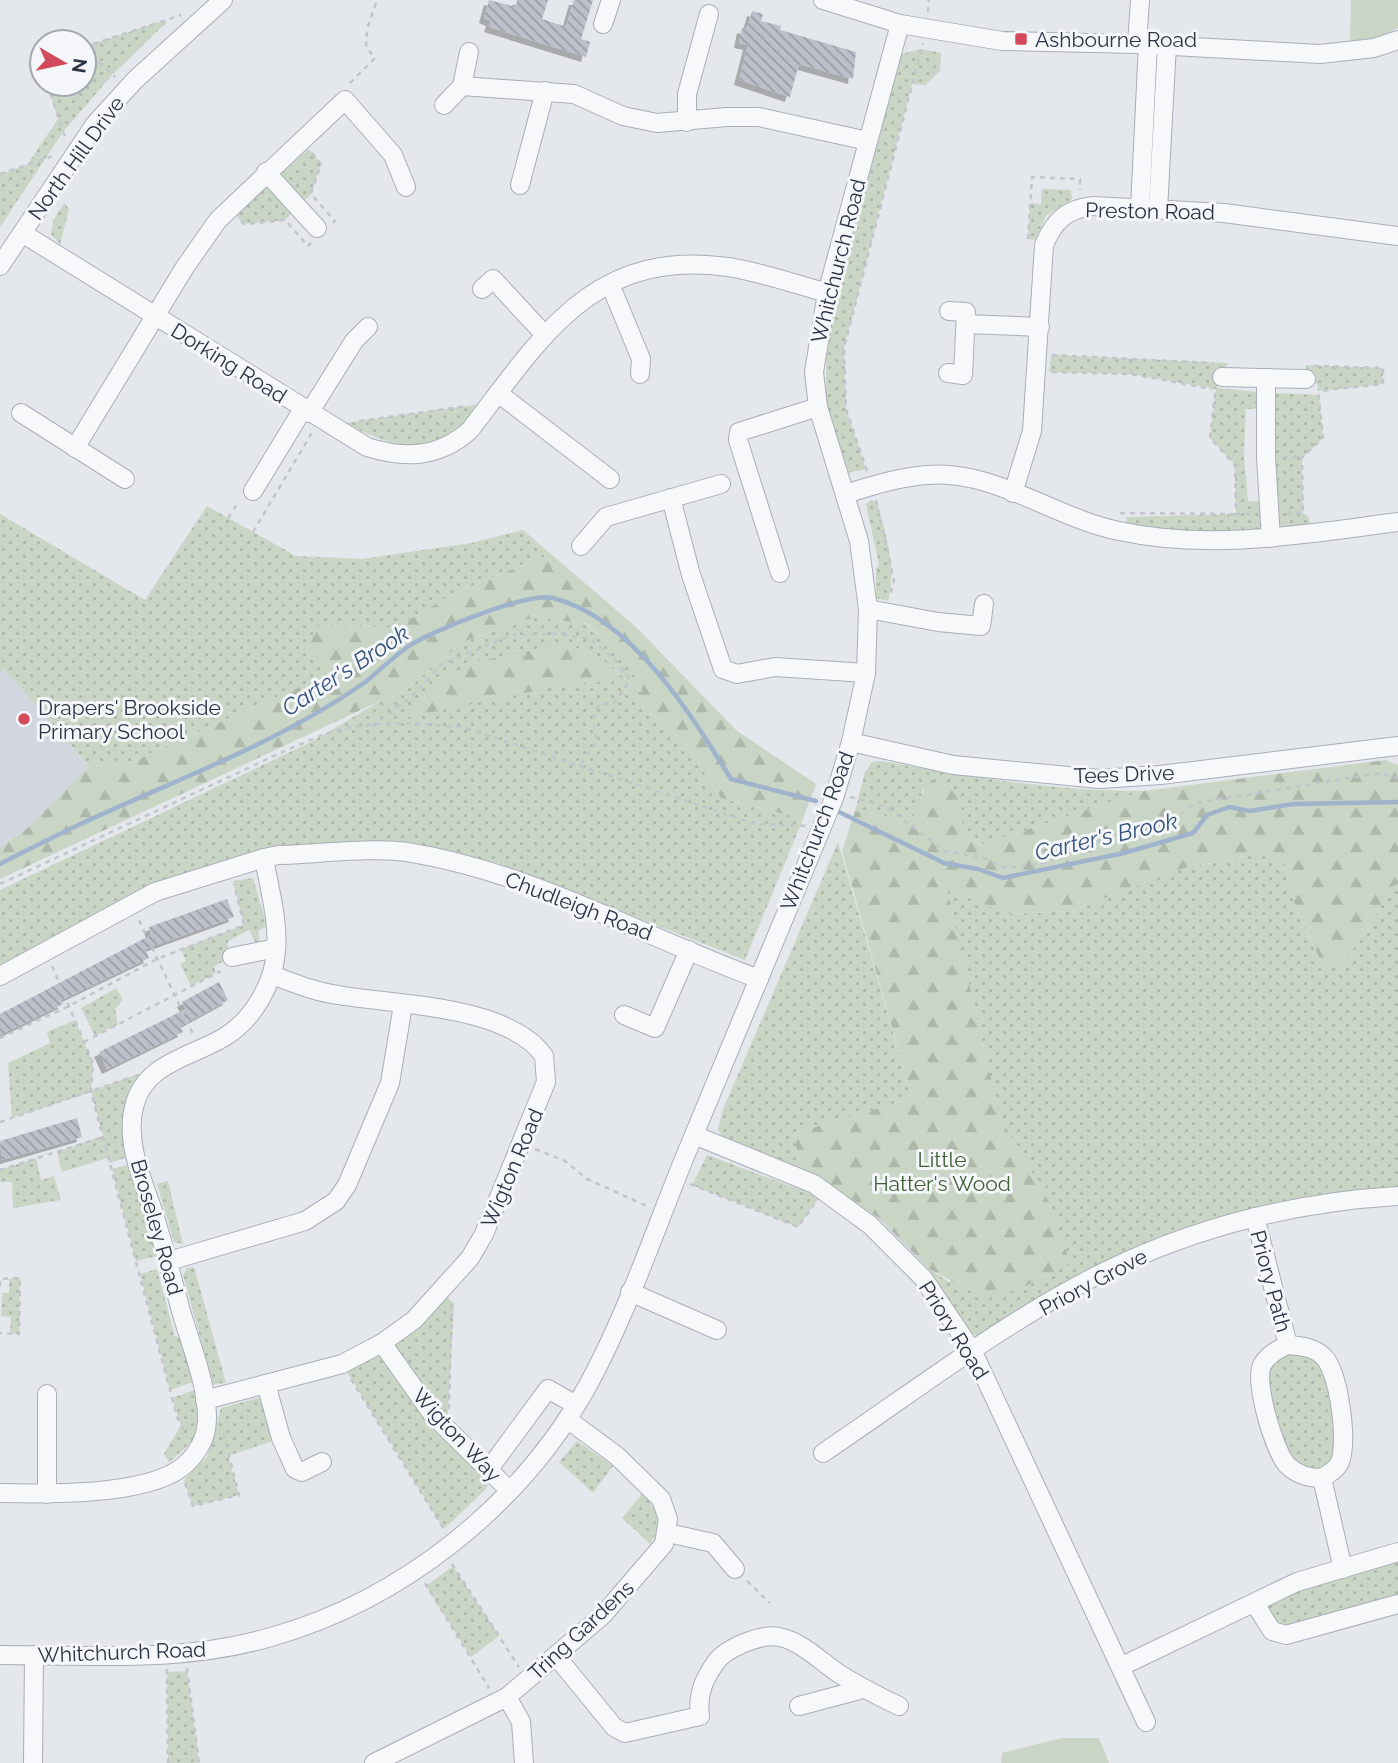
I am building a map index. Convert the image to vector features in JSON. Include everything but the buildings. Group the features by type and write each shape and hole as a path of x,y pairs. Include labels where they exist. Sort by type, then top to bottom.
{"street":[{"name":"North Hill Drive","path":"0,266 72,152 127,89 223,0"},
{"path":"603,24 611,0"},
{"path":"823,0 900,24 1002,41 1143,44 1320,54 1374,48 1398,40"},
{"path":"1140,0 1149,209"},
{"path":"687,122 687,94 709,14"},
{"name":"Whitchurch Road","path":"0,1655 176,1655 274,1636 332,1615 387,1588 447,1546 510,1491 540,1459 571,1412 630,1292 825,819 839,797 877,611 859,541 818,407 814,372 818,333 827,293 900,24"},
{"path":"1149,209 1167,45"},
{"path":"444,105 462,86 469,52"},
{"path":"462,86 575,94 637,120 657,123 759,117 868,141"},
{"path":"520,185 545,91"},
{"path":"155,317 218,220 345,100 393,155 406,187"},
{"path":"267,172 317,228"},
{"name":"Preston Road","path":"1013,493 1032,431 1044,248 1052,226 1062,216 1081,207 1224,212 1398,236"},
{"name":"Dorking Road","path":"22,233 311,414 367,447 391,454 416,455 457,441 495,398 544,334 581,301 610,284 656,269 712,265 827,293"},
{"path":"482,289 493,279 544,334"},
{"path":"610,284 641,359 640,374"},
{"path":"948,373 963,375 966,324 966,312 949,311"},
{"name":"Dorking Road","path":"75,448 155,317"},
{"path":"966,324 1040,327"},
{"path":"311,414 354,341 368,327"},
{"path":"1218,370 1266,378 1310,379"},
{"path":"1266,378 1266,457 1271,538"},
{"path":"495,398 610,480"},
{"path":"780,573 738,440 740,432 818,407"},
{"path":"21,413 125,478"},
{"name":"Dorking Road","path":"253,491 311,414"},
{"path":"845,494 873,486 937,475 958,476 1119,532 1194,541 1271,538 1398,522"},
{"path":"582,546 606,517 721,484"},
{"path":"671,498 691,575 723,669 737,674 775,667 866,673"},
{"path":"877,611 981,626 984,604"},
{"name":"Tees Drive","path":"851,742 953,765 1100,779 1160,775 1398,746"},
{"name":"Chudleigh Road","path":"0,976 155,892 264,858 278,855 404,852 473,867 543,887 759,979"},
{"name":"Broseley Road","path":"0,1493 101,1491 139,1484 181,1469 196,1453 206,1430 205,1400 169,1261 130,1134 136,1097 155,1072 227,1035 249,1016 272,975 276,932 264,858"},
{"path":"232,957 276,948"},
{"path":"624,1016 655,1028 689,950"},
{"name":"Wigton Road","path":"205,1400 342,1364 382,1343 414,1320 470,1258 484,1234 546,1082 544,1056 539,1048 521,1034 450,1011 335,995 272,975"},
{"path":"169,1261 306,1221 335,1201 347,1185 390,1083 403,1005"},
{"name":"Priory Road","path":"694,1135 824,1190 845,1204 901,1253 923,1278 973,1353 1146,1722"},
{"name":"Priory Grove","path":"823,1453 1053,1300 1105,1272 1165,1246 1288,1208 1398,1196"},
{"name":"Priory Path","path":"1255,1217 1288,1345"},
{"path":"630,1292 717,1330"},
{"name":"Wigton Way","path":"382,1343 414,1391 447,1429 510,1491"},
{"name":"Priory Path","path":"1288,1345 1313,1349 1325,1359 1335,1387 1342,1418 1342,1452 1338,1465 1322,1478 1301,1475 1287,1464 1276,1444 1261,1393 1260,1374 1263,1363 1288,1345"},
{"path":"266,1384 281,1438 295,1469 302,1472 322,1462"},
{"path":"489,1469 548,1389 653,1489 665,1507 668,1533 713,1543 735,1569"},
{"path":"47,1394 47,1494"},
{"path":"1322,1478 1343,1569"},
{"name":"Tring Gardens","path":"374,1763 502,1700 556,1656 621,1596 664,1545 668,1533"},
{"path":"1122,1666 1297,1582 1398,1552"},
{"path":"1255,1604 1272,1631 1286,1635 1398,1604"},
{"path":"556,1656 614,1727 625,1733 700,1716 699,1693 718,1659 728,1651 778,1636 807,1650 863,1689 899,1706"},
{"path":"33,1763 34,1655"},
{"path":"799,1706 863,1689"},
{"path":"502,1700 521,1722 524,1763"}],"path":[{"path":"345,100 349,84 375,58 366,47 367,29 377,0"},
{"path":"98,42 188,13"},
{"path":"877,611 894,580 889,545 873,486 846,409 844,348 926,29"},
{"path":"98,62 127,89"},
{"path":"0,174 72,152 52,98"},
{"path":"1044,248 1028,247 1032,177 1080,179 1081,207"},
{"path":"1132,360 1218,370 1216,389 1131,374 1038,363 1132,360"},
{"path":"1131,374 1132,360"},
{"path":"1383,368 1383,384 1310,379 1383,368"},
{"path":"359,422 495,398"},
{"path":"253,532 311,414"},
{"path":"1118,513 1236,514"},
{"path":"372,727 411,697 442,664 512,635 556,634 588,638 614,658 630,680 614,703 599,704 593,719 597,741 580,765"},
{"path":"0,884 291,748 339,730 372,727 431,724 465,728 580,765 675,800 756,824 801,824"},
{"path":"839,797 885,806 945,851 984,858 1006,868 1043,863 1133,828 1169,823 1195,803 1223,797 1257,796 1380,773 1398,778"},
{"path":"0,1038 69,1006 157,959 244,925 230,869"},
{"path":"132,904 199,1048"},
{"path":"46,951 93,1063 91,1091 177,1417 196,1453"},
{"path":"84,1042 234,964 232,957"},
{"path":"0,1122 141,1073"},
{"path":"0,1170 103,1136"},
{"path":"522,1144 565,1161 587,1179 662,1213"},
{"path":"676,1178 798,1227 824,1190"},
{"path":"0,1286 0,1279 20,1278 19,1334 0,1333"},
{"path":"442,1292 454,1303 447,1429"},
{"path":"342,1364 447,1546 528,1679"},
{"path":"181,1469 192,1506 239,1495 222,1429"},
{"path":"416,1568 502,1700"},
{"path":"735,1569 770,1603"},
{"path":"168,1763 176,1655"},
{"path":"176,1655 199,1763"}],"shaded area":[{"name":"Drapers' Brookside Primary School","path":"4,669 89,766 29,827 0,848 0,673"}],"green space":[{"path":"1351,0 1398,0 1398,28 1374,39 1350,42"},
{"path":"165,20 167,22 98,91 98,42"},
{"path":"921,49 941,53 940,71 925,85 912,84 844,348 846,409 866,469 847,473 826,399 826,342 901,54"},
{"path":"51,98 92,98 63,132 0,227 0,174 27,165 58,119"},
{"path":"309,149 321,164 311,194 285,220 244,224 236,215"},
{"path":"1042,189 1071,190 1072,199 1046,216 1035,240 1028,239 1030,203 1041,204"},
{"path":"64,203 69,209 60,244 51,234 53,221"},
{"path":"1051,355 1228,363 1217,388 1256,392 1258,409 1246,409 1244,456 1248,501 1262,502 1263,529 1251,535 1128,528 1126,517 1236,514 1235,465 1210,438 1216,389 1131,374 1049,372"},
{"path":"1306,365 1383,368 1383,384 1318,391 1317,384 1306,379"},
{"path":"1274,393 1319,395 1323,438 1302,458 1303,513 1309,517 1310,527 1288,529 1280,525 1271,457"},
{"path":"480,404 450,435 418,445 384,440 345,423"},
{"path":"871,500 877,502 889,552 891,576 888,601 876,598 876,569 879,564 866,504"},
{"path":"207,506 296,556 362,559 471,543 523,530 551,554 456,592 397,627 318,626 326,675 127,764 89,766 4,669 0,673 0,514 145,600"},
{"path":"551,554 636,627 736,730 816,784 803,819 721,798 684,741 614,681 574,683 399,719 427,688 475,662 564,644 595,654 643,693 624,656 587,624 534,617 463,642 400,694 0,879 0,848 29,827 89,766 127,764 326,675 308,643 318,626 397,627 456,592"},
{"path":"534,617 586,624 624,656 645,694 595,654 574,683 614,681 684,741 721,798 803,819 745,960 498,863 406,842 276,847 0,968 0,890 313,741 380,701 400,694 463,642"},
{"name":"Little Hatter's Wood","path":"1385,760 1398,765 1398,884 1391,887 1366,933 1343,963 1324,968 1295,905 1285,865 1268,852 1180,869 1072,911 1008,914 947,889 1000,1117 1049,1202 1070,1263 1018,1290 982,1297 929,1269 880,1219 821,1180 798,1169 795,1133 912,1098 842,851 855,811 910,820 931,780 955,794 961,807 963,835 980,845 1144,791"},
{"path":"881,761 1012,782 1078,789 1144,791 980,845 963,835 923,789 918,811 910,820 855,811 865,772 872,762"},
{"path":"838,842 912,1098 795,1133 798,1169 723,1137 718,1130 722,1112"},
{"path":"1268,852 1285,865 1295,905 1324,968 1366,933 1391,887 1398,884 1398,1188 1279,1202 1214,1220 978,1337 970,1332 929,1269 949,1282 1049,1202 1000,1117 946,888 1008,914 1072,911 1180,869"},
{"path":"253,878 267,926 258,931 260,942 256,944 249,930 228,941 228,959 214,966 216,973 191,986 180,964 186,961 181,949 244,925 233,881"},
{"path":"116,988 123,1000 115,1009 118,1024 95,1036 81,1008"},
{"path":"75,1020 93,1063 91,1091 141,1073 125,1113 125,1158 110,1163 108,1158 62,1172 57,1152 103,1136 91,1092 12,1118 8,1063 50,1043 47,1032"},
{"path":"707,1155 820,1197 798,1227 692,1185"},
{"path":"36,1158 41,1180 54,1176 61,1200 13,1208 12,1182 0,1182 0,1170"},
{"path":"127,1165 131,1178 136,1177 157,1256 136,1261 112,1169"},
{"path":"168,1181 183,1244 174,1242 157,1184"},
{"path":"194,1267 226,1383 213,1384 183,1275 187,1268"},
{"path":"157,1269 175,1337 182,1336 193,1382 170,1390 140,1274"},
{"path":"20,1278 19,1334 10,1333 11,1317 1,1316 2,1293 9,1293 9,1279"},
{"path":"446,1296 454,1303 447,1429 490,1479 486,1489 444,1529 347,1372 397,1343"},
{"path":"1317,1352 1344,1438 1322,1478 1287,1464 1263,1363 1272,1354"},
{"path":"195,1390 200,1414 197,1432 187,1446 169,1462 164,1454 181,1425 172,1398"},
{"path":"265,1396 278,1439 228,1456 239,1495 193,1506 184,1480 207,1457 221,1408"},
{"path":"577,1441 613,1466 593,1493 559,1462"},
{"path":"642,1494 652,1505 657,1518 656,1530 650,1544 622,1518"},
{"path":"1398,1552 1398,1604 1286,1635 1255,1604"},
{"path":"453,1566 499,1636 471,1657 426,1586"},
{"path":"187,1671 199,1763 168,1763 167,1672"},
{"path":"1062,1738 1099,1738 1109,1763 1001,1763 1002,1753"}],"waterway":[{"name":"Carter's Brook","path":"0,864 297,724 364,683 420,639 480,614 541,598 553,598 582,609 609,626 633,647 678,698 731,779 816,801"},
{"name":"Carter's Brook","path":"835,810 944,863 978,869 1003,878 1124,853 1193,833 1207,815 1229,807 1250,811 1293,804 1398,802"}],"place":[{"name":"Ashbourne Road","path":"1021,39"},
{"name":"Drapers' Brookside Primary School","path":"24,719"}]}
